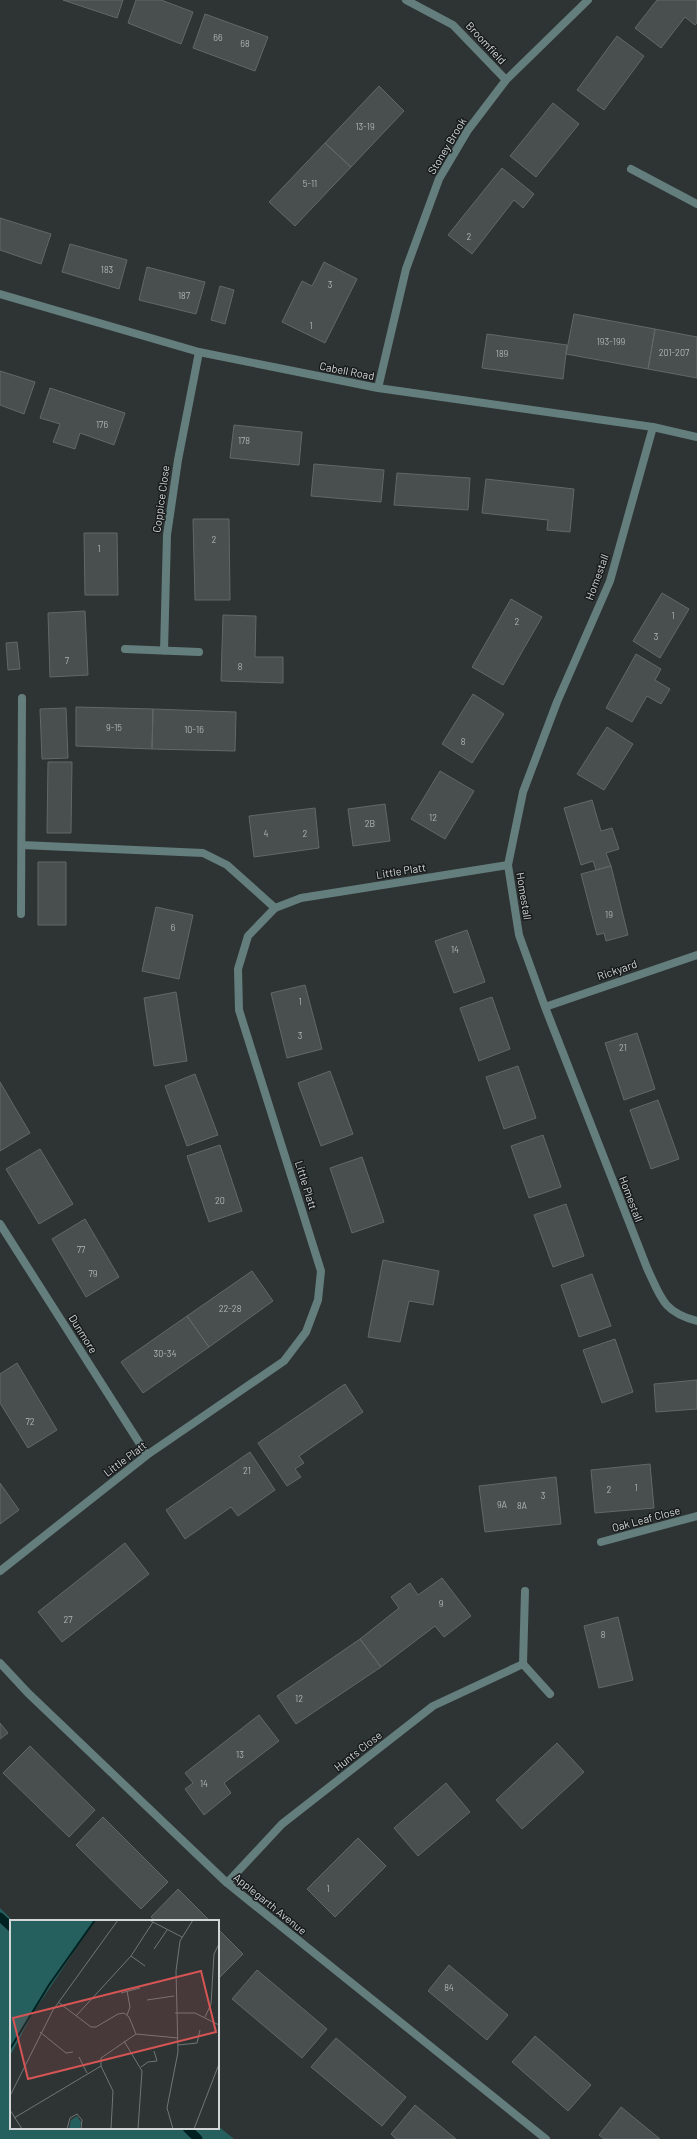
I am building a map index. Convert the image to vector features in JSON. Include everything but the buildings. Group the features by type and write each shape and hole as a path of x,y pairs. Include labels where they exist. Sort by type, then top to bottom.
{"street":[{"name":"Broomfield","path":"406,0 453,25 506,80"},
{"name":"Stoney Brook","path":"378,388 406,269 439,179 468,130 506,80 588,0"},
{"path":"631,169 697,204"},
{"name":"Cabell Road","path":"0,294 199,352 378,388 653,427 697,437"},
{"name":"Coppice Close","path":"164,650 167,536 178,460 199,352"},
{"name":"Homestall","path":"653,427 610,581 557,702 523,792 508,865 519,935 545,1007 647,1268 664,1305 684,1318 697,1321"},
{"path":"125,650 199,652"},
{"path":"21,914 22,698"},
{"path":"22,845 203,853 227,866 275,908"},
{"name":"Little Platt","path":"0,1570 147,1455 284,1360 306,1332 318,1300 321,1271 239,1010 238,969 248,936 275,908 300,898 508,865"},
{"name":"Rickyard","path":"545,1007 697,955"},
{"name":"Dunmore","path":"0,1224 147,1455"},
{"name":"Oak Leaf Close","path":"601,1542 697,1516"},
{"path":"525,1591 523,1664 550,1694"},
{"name":"Applegarth Avenue","path":"0,1662 28,1693 227,1883 546,2139"},
{"name":"Hunts Close","path":"227,1883 282,1824 433,1706 523,1664"}],"shaded area":[{"path":"0,1908 12,1920 10,1920 10,2129 219,2129 219,2127 234,2139 0,2139"}],"waterway":[{"path":"0,1917 10,1926"},
{"path":"188,2129 198,2139"}]}
